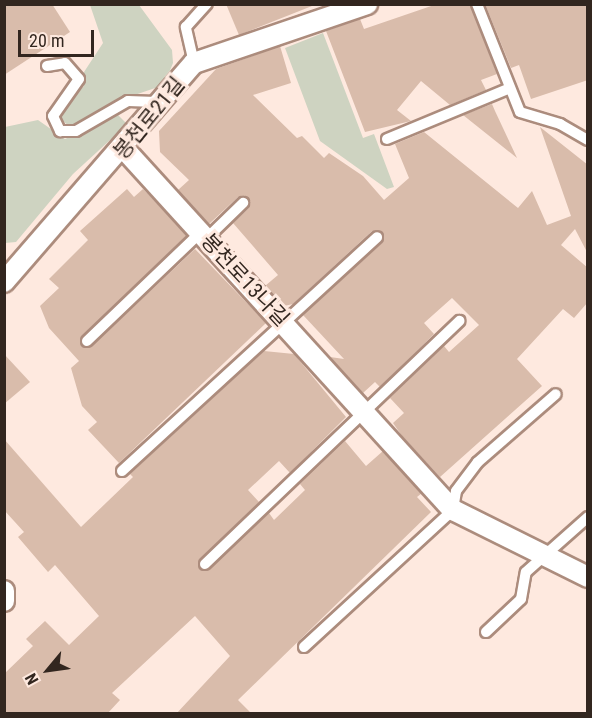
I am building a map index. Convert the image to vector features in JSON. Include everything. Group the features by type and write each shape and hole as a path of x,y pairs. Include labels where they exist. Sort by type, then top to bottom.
{"street":[{"name":"봉천로21길","path":"4,282 124,150 195,63 367,4"},
{"name":"봉천로13나길","path":"124,150 283,320 453,510 588,577"},
{"path":"4,591 4,601"}],"lane":[{"path":"195,63 186,27 207,4"},
{"path":"477,4 520,112 560,124 588,140"},
{"path":"47,66 65,63 79,78 53,116 60,131 76,131 128,101 164,102"},
{"path":"387,139 510,88"},
{"path":"87,340 243,203"},
{"path":"122,471 283,320 376,237"},
{"path":"205,564 459,321"},
{"path":"304,647 453,510 456,491 478,462 556,394"},
{"path":"486,632 521,599 526,572 588,517"}],"green space":[{"path":"90,5 139,5 172,50 173,63 164,85 114,102 72,128 60,119 62,110 84,86 84,72 103,43"},
{"path":"323,33 363,138 374,134 394,187 387,189 320,141 285,48"},
{"path":"118,115 126,123 121,130 73,174 16,242 5,243 5,127 38,120 65,139"}],"building":[{"path":"4,4 52,4 70,32 4,75"},
{"path":"226,4 312,4 312,6 239,35"},
{"path":"437,4 470,4 497,74 481,80 486,90 450,105 421,81 397,110 411,121 365,132 326,31 360,19 364,29"},
{"path":"485,4 588,4 588,80 531,99 519,65 511,68"},
{"path":"280,46 291,83 253,95 297,138 302,136 324,158 329,153 363,176 384,200 409,178 395,144 424,132 518,208 532,191 547,225 571,216 540,127 588,165 588,254 575,229 561,245 588,268 588,302 574,318 563,309 517,359 542,386 440,477 393,423 404,413 390,398 444,346 449,352 479,325 452,298 424,323 434,334 380,387 375,382 363,393 330,357 344,359 303,315 382,243 383,232 372,231 293,304 284,306 265,286 278,275 233,223 249,208 249,198 238,197 209,224 178,190 189,180 160,152 159,131 216,69"},
{"path":"492,104 495,111 517,158 463,115"},
{"path":"127,189 134,197 143,189 187,235 82,336 82,347 92,346 195,249 266,323 119,463 88,430 97,422 82,406 71,368 79,361 49,328 40,306 59,288 49,279 88,240 80,231"},
{"path":"264,351 294,354 346,417 290,473 279,461 248,490 259,502 200,559 200,570 210,569 269,513 274,520 305,490 300,484 345,441 366,466 383,451 422,493 417,497 431,512 238,700 252,714 176,714 230,656 195,616 112,693 120,700 107,714 4,714 4,674 33,646 26,639 45,621 69,645 99,616 55,565 48,572 18,537 24,532 4,510 4,439 81,527 133,477 130,474"},
{"path":"4,354 30,382 4,404"}]}
